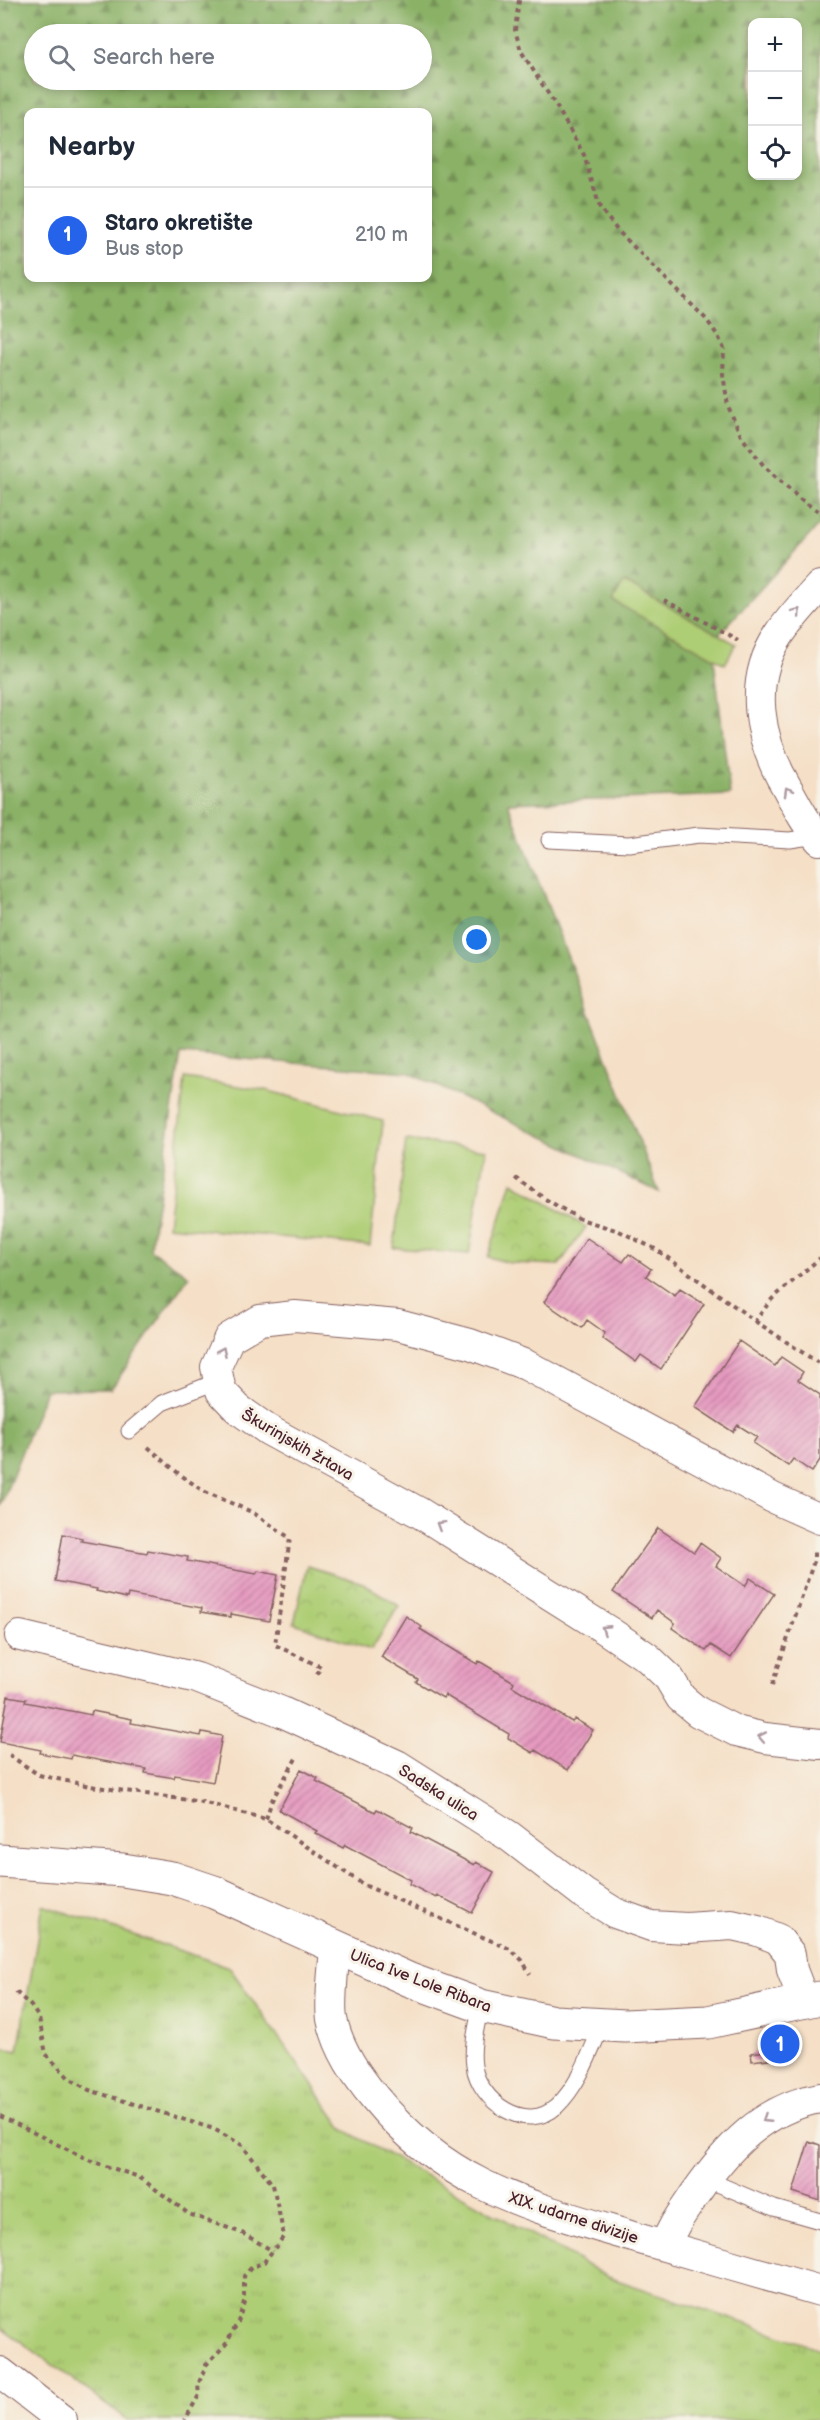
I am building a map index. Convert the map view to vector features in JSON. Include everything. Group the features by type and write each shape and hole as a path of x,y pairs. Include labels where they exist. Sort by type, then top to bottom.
{"street":[{"path":"818,838 777,770 761,726 759,708 762,673 777,636 820,586"},
{"path":"218,1381 216,1367 229,1338 260,1320 294,1316 398,1325 470,1344 526,1365 773,1498 820,1519"},
{"name":"Škurinjskih žrtava","path":"218,1381 221,1391 238,1409 268,1430 420,1513 648,1658 669,1678 681,1698 698,1712 736,1731 765,1738 820,1744"},
{"name":"Sadska ulica","path":"20,1636 196,1678 282,1712 386,1760 509,1836 583,1893 615,1913 651,1926 687,1928 732,1925 758,1931 778,1940 790,1954 792,1970 812,1999"},
{"name":"Ulica Ive Lole Ribara","path":"0,1861 123,1870 172,1878 214,1892 410,1980 481,2006 554,2022 602,2025 708,2022 812,1999"},
{"name":"Ulica Ive Lole Ribara","path":"0,1881 33,1865"},
{"name":"XIX. udarne divizije","path":"335,1946 332,2018 345,2055 391,2118 423,2148 464,2176 527,2205 820,2291"},
{"path":"665,2246 672,2227 718,2161 752,2128 794,2104 820,2098"},
{"path":"0,2372 62,2420"}],"lane":[{"path":"549,840 629,844 699,835 790,840 818,838"},
{"path":"129,1431 162,1403 218,1381"},
{"path":"481,2006 474,2039 474,2065 479,2084 490,2100 520,2116 538,2115 556,2107 577,2081 602,2025"},
{"path":"706,2178 774,2208 820,2221"}],"path":[{"path":"519,0 515,30 521,51 584,155 600,208 618,230 706,319 724,349 723,374 728,405 741,436 764,466 801,500 820,512"},
{"path":"664,600 742,643 740,645"},
{"path":"516,1178 580,1219 619,1231 657,1250 755,1321 820,1364"},
{"path":"755,1321 772,1299 820,1258"},
{"path":"129,1431 203,1491 252,1512 290,1538 275,1645 321,1667 316,1677"},
{"path":"772,1685 814,1560"},
{"path":"266,1819 272,1800 299,1753 289,1748"},
{"path":"9,1755 39,1775 90,1786 202,1802 266,1819 363,1885 510,1949 522,1960 531,1974"},
{"path":"16,1992 31,2006 39,2018 46,2054 69,2079 89,2090 214,2129 242,2145 273,2185 284,2236 264,2262 250,2268 244,2276 244,2302 238,2322 226,2344 206,2365 198,2385 200,2395 185,2420"},
{"path":"0,2116 91,2161 139,2177 189,2214 242,2233 273,2250"}],"green space":[{"path":"0,0 820,0 820,524 712,642 730,795 508,803 659,1192 408,1072 181,1054 150,1249 189,1276 111,1389 46,1390 0,1507"},
{"path":"624,582 736,644 725,664 613,601"},
{"path":"185,1078 265,1090 383,1121 370,1246 168,1226"},
{"path":"406,1140 486,1150 469,1254 394,1248"},
{"path":"512,1182 586,1227 559,1265 510,1263 488,1257"},
{"path":"307,1566 363,1583 399,1606 371,1650 294,1623"},
{"path":"43,1905 229,1967 344,2130 608,2277 820,2349 820,2420 128,2420 0,2326 0,2047 18,2051"}],"building":[{"path":"587,1238 623,1262 629,1254 651,1269 646,1276 675,1296 680,1289 704,1304 661,1369 641,1355 636,1362 602,1338 605,1333 587,1320 582,1328 544,1302"},
{"path":"739,1341 775,1366 781,1357 803,1372 798,1380 820,1395 820,1460 812,1472 793,1459 788,1466 753,1443 757,1437 738,1425 733,1432 695,1407"},
{"path":"658,1528 694,1552 700,1543 721,1558 716,1566 745,1586 750,1578 774,1594 731,1658 711,1645 706,1651 672,1628 675,1623 657,1610 652,1618 613,1592"},
{"path":"63,1534 82,1538 81,1541 147,1553 148,1550 188,1557 187,1561 256,1574 258,1571 278,1575 269,1621 231,1614 231,1617 201,1612 202,1608 128,1594 127,1598 96,1591 97,1589 55,1581"},
{"path":"406,1616 422,1627 420,1629 477,1664 479,1661 514,1682 512,1686 572,1722 575,1719 593,1730 568,1770 535,1750 533,1753 508,1738 509,1734 445,1695 443,1698 416,1682 418,1679 381,1657"},
{"path":"8,1696 26,1699 25,1702 91,1715 92,1711 132,1719 131,1723 201,1736 202,1732 222,1736 213,1782 175,1775 174,1778 145,1773 146,1769 72,1755 71,1759 0,1742"},
{"path":"301,1769 318,1778 316,1781 375,1812 377,1809 413,1828 411,1832 474,1865 476,1862 494,1872 472,1913 409,1884 411,1880 345,1845 343,1848 279,1810"},
{"path":"783,2049 784,2057 752,2061 751,2053"},
{"path":"809,2141 820,2145 820,2201 793,2192"}],"place":[{"name":"Staro okretište","path":"780,2044"}]}
